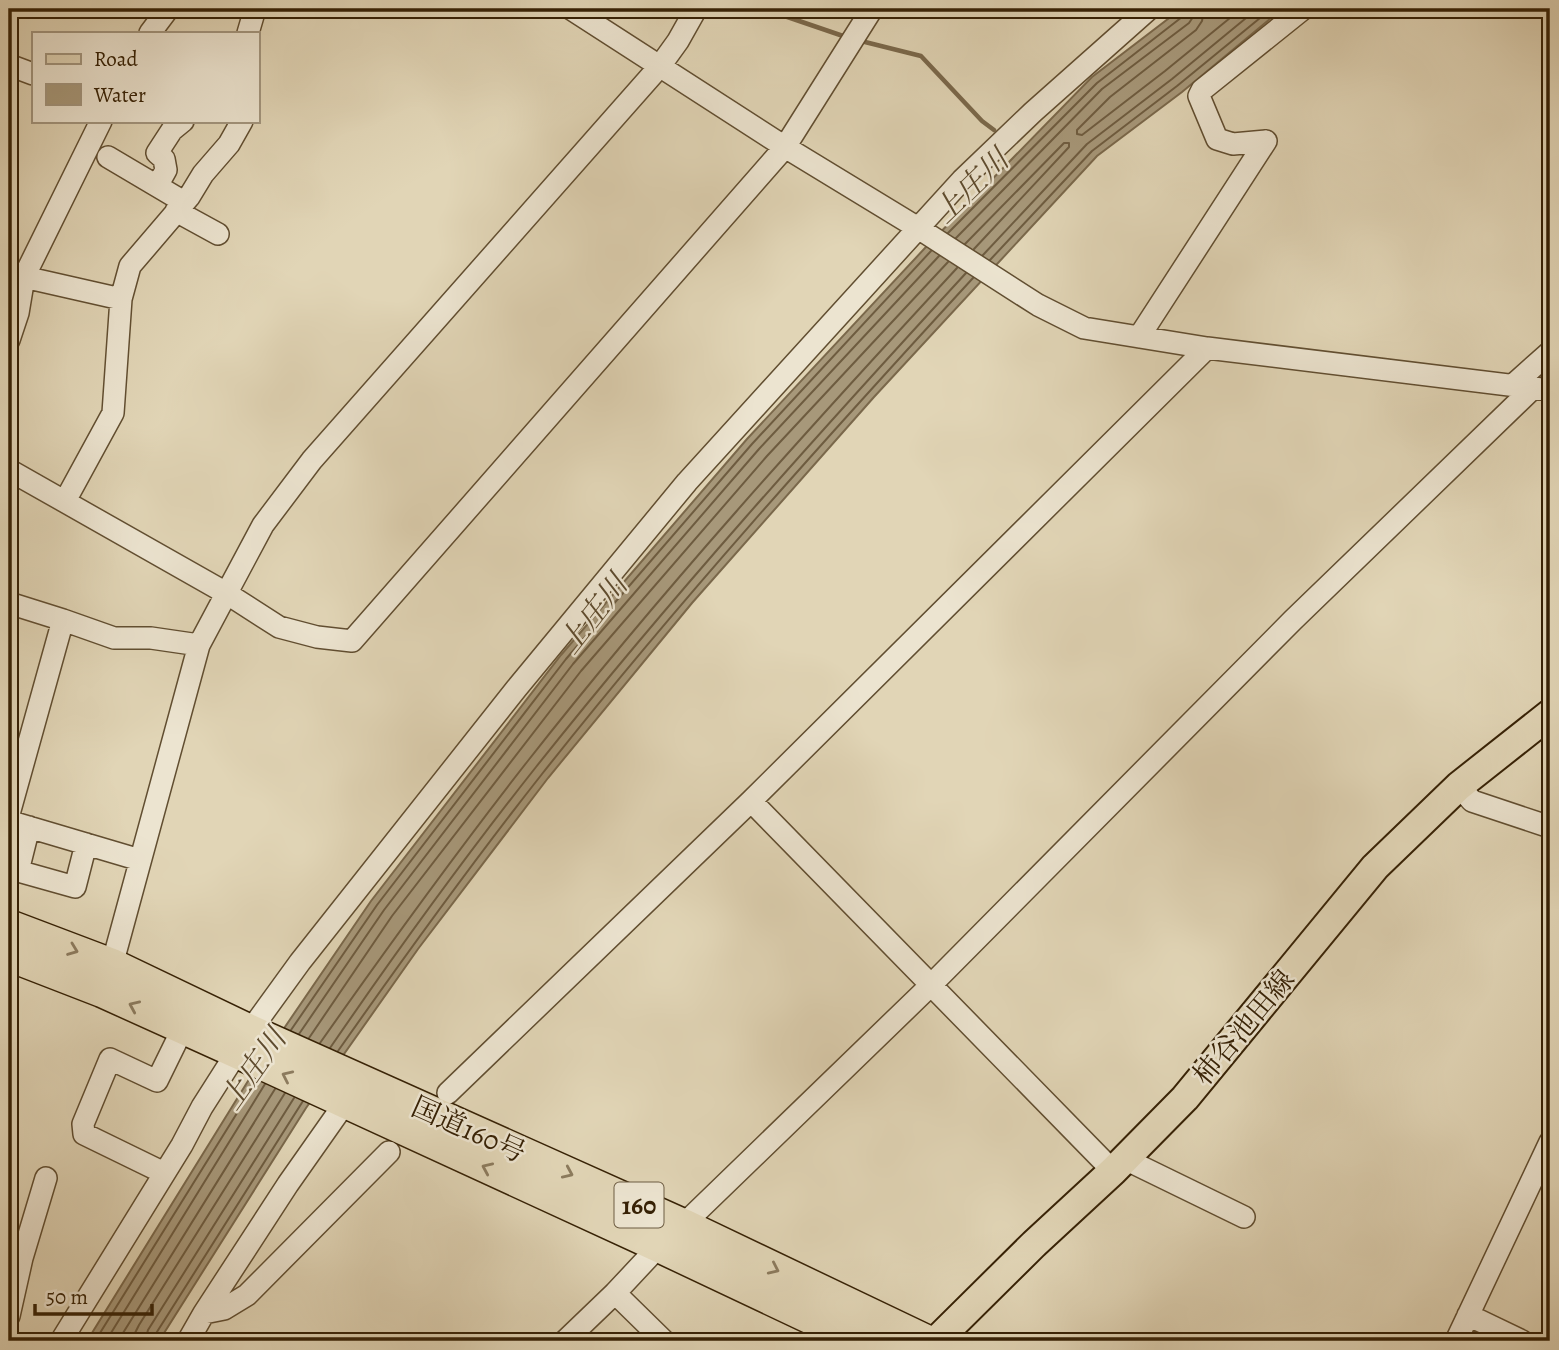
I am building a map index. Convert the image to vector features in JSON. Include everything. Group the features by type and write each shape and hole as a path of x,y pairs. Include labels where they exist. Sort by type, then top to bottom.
{"highway":[{"name":"国道160号","path":"9,926 243,1046 342,1091 860,1341"},
{"name":"国道160号","path":"9,955 107,978 183,1028 243,1046"},
{"name":"国道160号","path":"342,1091 683,1225 926,1341"}],"main road":[{"name":"柿谷池田線","path":"936,1341 1185,1098 1375,867 1458,786 1550,714"}],"street":[{"path":"151,32 168,9"},
{"path":"248,32 255,9"},
{"path":"571,9 1038,305 1084,328 1207,348 1532,388"},
{"path":"107,978 199,645 263,525 312,460 660,66 696,9"},
{"path":"9,470 226,593 279,627 317,637 352,641 785,147 872,9"},
{"path":"61,1341 182,1145 202,1107 300,962 507,700 687,482 962,180 1033,111 1149,9"},
{"path":"1139,337 1266,141 1233,144 1217,139 1199,96 1202,90 1303,9"},
{"path":"9,65 32,74"},
{"path":"9,340 18,313 17,275 100,122"},
{"path":"154,184 166,170 164,159 157,153 172,130 182,122"},
{"path":"65,501 113,412 121,299 130,265 229,144 241,122"},
{"path":"108,157 154,184 218,234"},
{"path":"17,275 121,299"},
{"path":"448,1093 751,801 1207,348"},
{"path":"565,1341 615,1293 659,1245 683,1225 931,985 1293,621 1532,388 1550,352"},
{"path":"9,603 114,638 150,638 199,645"},
{"path":"9,814 63,620"},
{"path":"1458,786 1472,800 1550,827"},
{"path":"751,801 931,985 1119,1165 1244,1217"},
{"path":"86,844 75,887 18,872 19,824 140,860"},
{"path":"164,1173 84,1133 83,1124 110,1059 157,1081 183,1028"},
{"path":"188,1341 288,1184 342,1091"},
{"path":"1456,1341 1550,1142"},
{"path":"204,1313 224,1309 247,1295 389,1152"},
{"path":"9,1316 22,1258 46,1178"},
{"path":"615,1293 664,1341"},
{"path":"1468,1315 1522,1341"}],"water":[{"path":"1181,9 1282,9 1182,92 1097,156 874,397 692,603 548,778 418,949 306,1108 159,1341 87,1341 248,1081 371,901 561,655 747,439 925,248 1092,77"}],"waterway":[{"path":"764,9 846,37"},
{"name":"上庄川","path":"865,42 921,56 982,121 994,130"}]}
